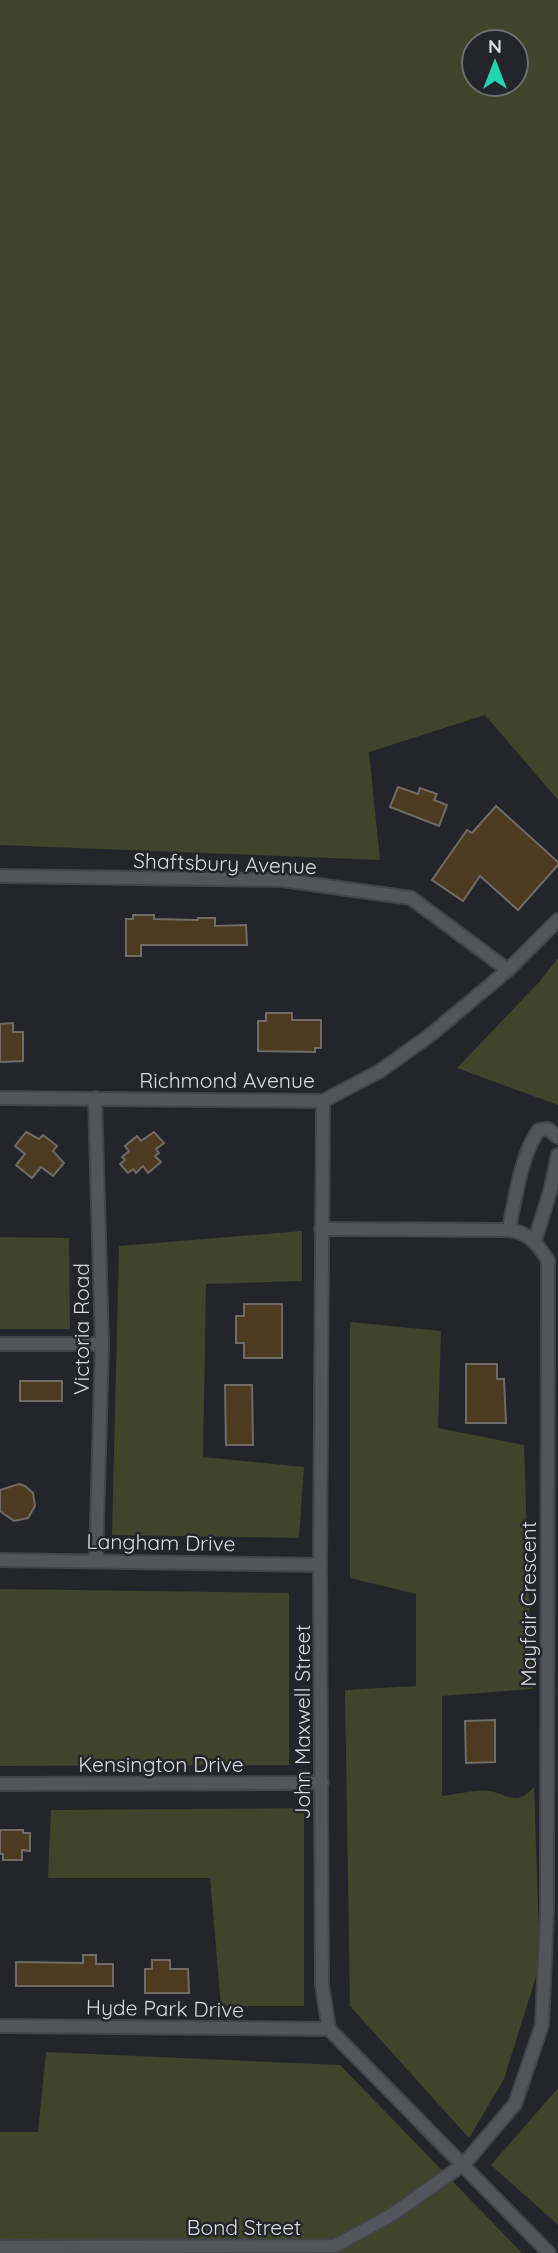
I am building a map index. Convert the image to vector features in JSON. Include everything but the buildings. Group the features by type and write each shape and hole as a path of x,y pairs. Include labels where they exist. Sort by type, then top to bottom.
{"street":[{"name":"Shaftsbury Avenue","path":"0,876 282,880 411,898 508,970"},
{"name":"Richmond Avenue","path":"0,1098 323,1101 380,1071 429,1036 508,970 558,920"},
{"name":"Victoria Road","path":"95,1098 102,1344 96,1560"},
{"name":"John Maxwell Street","path":"323,1101 320,1565 322,1985 330,2029"},
{"path":"509,1230 514,1200 532,1139 539,1130 548,1129 558,1137"},
{"path":"321,1229 509,1230 520,1231 535,1240 558,1156"},
{"name":"Mayfair Crescent","path":"464,2164 515,2104 542,2025 547,1913 548,1260 535,1240"},
{"path":"0,1344 102,1344"},
{"name":"Langham Drive","path":"0,1560 320,1565"},
{"name":"Kensington Drive","path":"0,1784 322,1783"},
{"name":"Hyde Park Drive","path":"0,2026 330,2029"},
{"path":"330,2029 548,2253"},
{"name":"Bond Street","path":"0,2247 335,2246 393,2214 464,2164"}],"green space":[{"path":"0,0 558,0 558,800 485,715 369,752 380,860 0,845"},
{"path":"558,958 558,1105 457,1068 540,981"},
{"path":"302,1231 302,1281 206,1284 203,1457 304,1467 299,1538 112,1535 119,1246"},
{"path":"0,1237 69,1238 70,1329 0,1329"},
{"path":"350,1322 441,1331 438,1428 524,1445 532,1689 442,1696 442,1796 483,1791 517,1798 534,1787 540,1964 504,2079 469,2138 350,2006 345,1690 416,1686 416,1594 350,1578"},
{"path":"0,1589 289,1593 289,1765 0,1766"},
{"path":"304,1808 304,2006 221,2006 210,1878 48,1878 51,1810"},
{"path":"46,2052 340,2065 522,2253 0,2253 0,2132 38,2132"},
{"path":"558,2088 558,2225 491,2165"}]}
